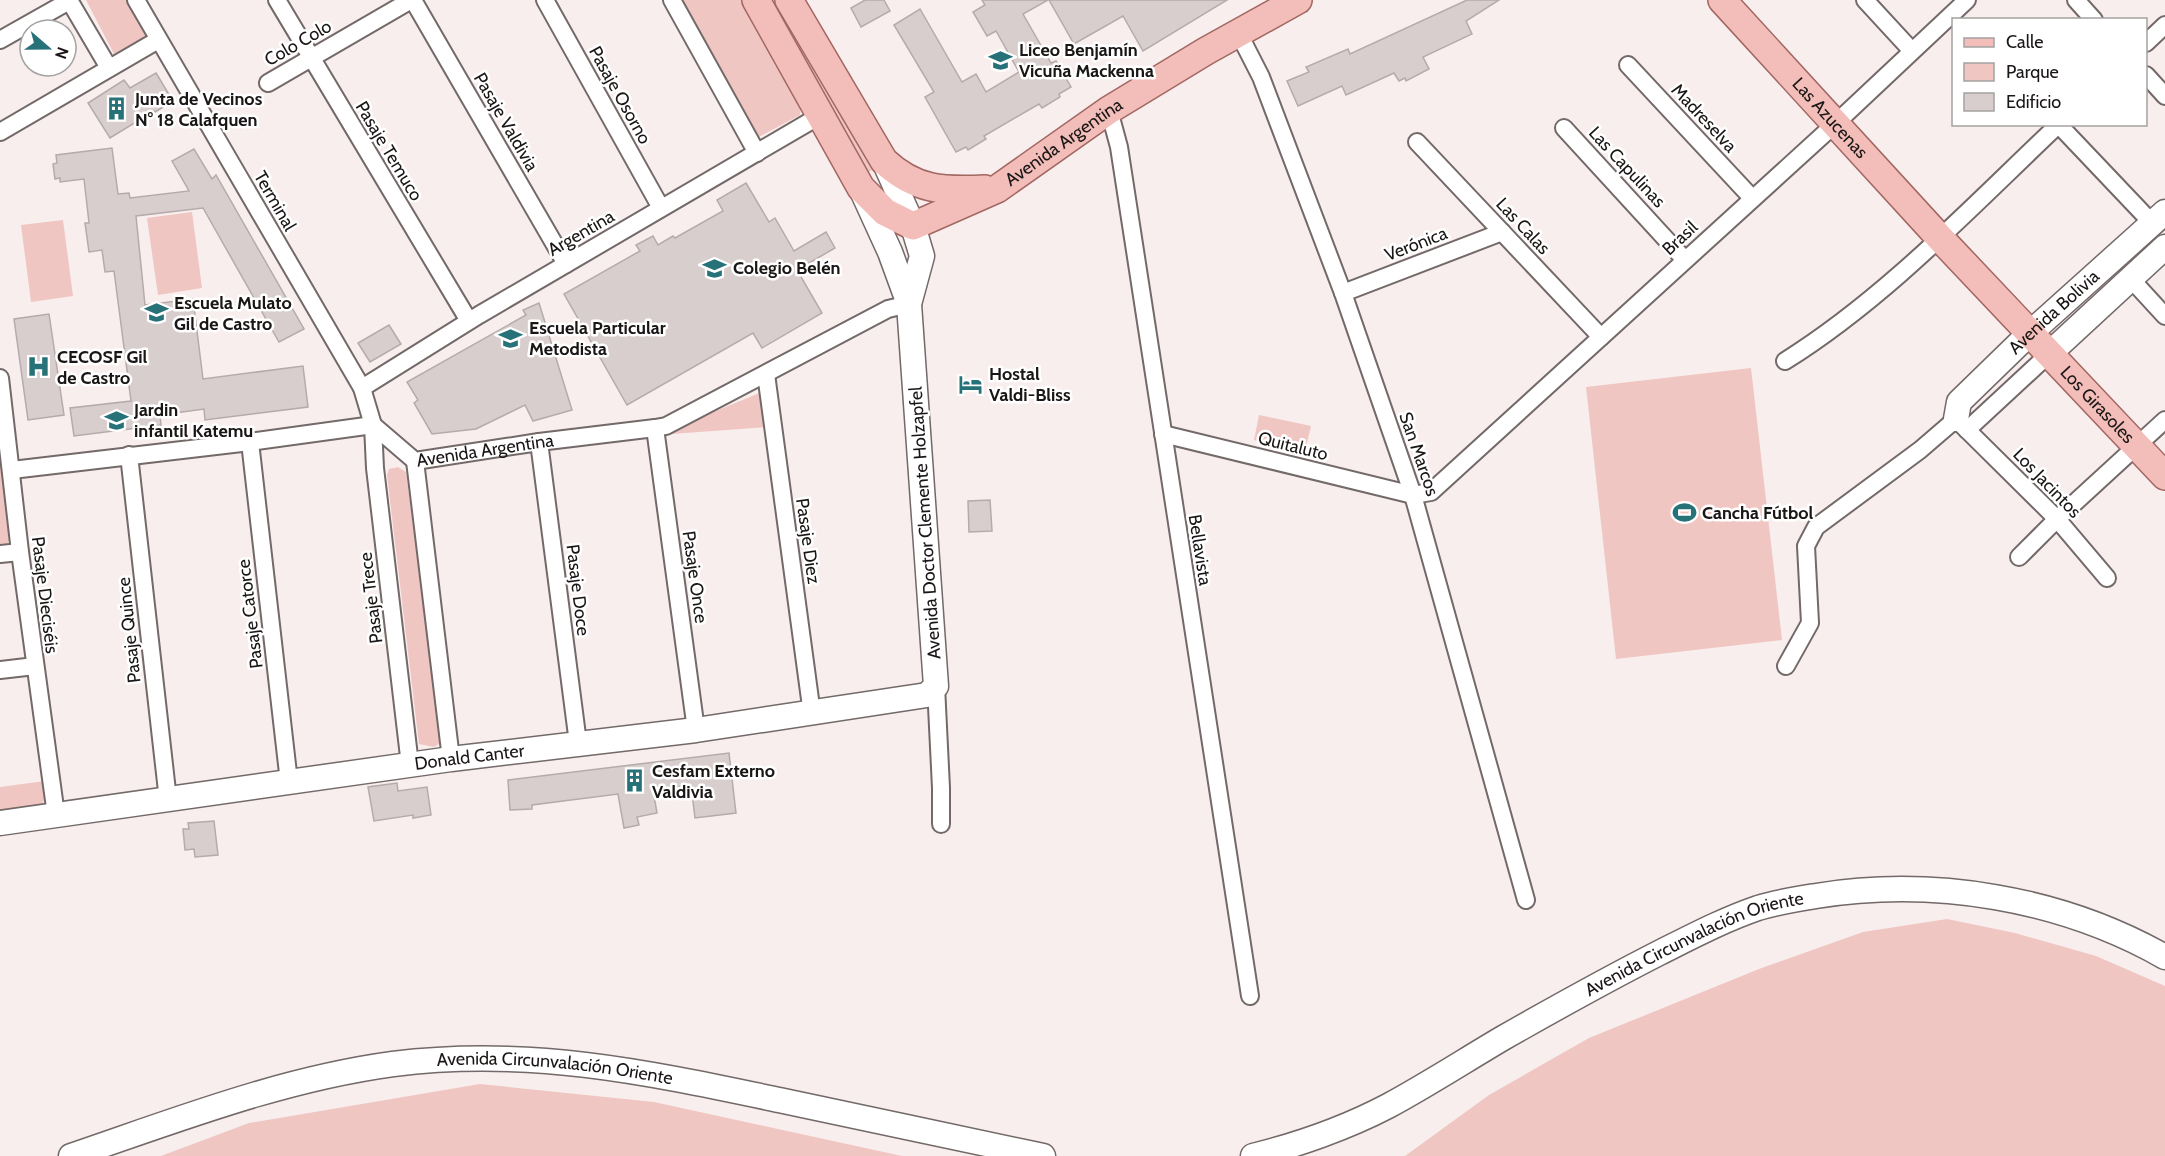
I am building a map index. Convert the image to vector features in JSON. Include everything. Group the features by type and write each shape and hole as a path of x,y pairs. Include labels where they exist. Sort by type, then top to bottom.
{"main road":[{"name":"Avenida Doctor Clemente Holzapfel","path":"789,0 884,161"},
{"name":"Avenida Argentina","path":"884,161 897,173 928,188 997,189 1109,110 1206,51 1298,0"},
{"name":"Las Azucenas","path":"1722,0 2029,334"},
{"path":"761,2 861,188 885,212 913,226 997,189"},
{"name":"Los Girasoles","path":"2029,334 2165,476"}],"street":[{"path":"0,40 69,0 109,68"},
{"name":"Terminal","path":"136,0 362,387 373,425"},
{"name":"Pasaje Temuco","path":"277,0 469,321"},
{"name":"Colo Colo","path":"268,83 412,0"},
{"name":"Pasaje Valdivia","path":"412,0 566,264"},
{"name":"Pasaje Osorno","path":"545,0 661,208"},
{"path":"672,0 757,153"},
{"path":"1864,0 1912,51"},
{"name":"Brasil","path":"1956,16 1967,0"},
{"path":"2076,0 2092,18"},
{"name":"Brasil","path":"1413,495 1431,492 1912,51 1952,19"},
{"path":"2147,41 2165,25"},
{"name":"San Marcos","path":"1239,34 1261,76 1343,292 1413,495 1526,900"},
{"path":"0,132 158,40"},
{"name":"Madreselva","path":"1628,65 1752,198"},
{"path":"2147,77 2165,96"},
{"name":"Bellavista","path":"1109,110 1119,147 1250,996"},
{"name":"Argentina","path":"362,387 469,321 821,115"},
{"path":"1785,361 1818,340 1939,237 2057,126"},
{"path":"2059,126 2159,218"},
{"name":"Las Capulinas","path":"1564,128 1685,260"},
{"name":"Las Calas","path":"1417,141 1601,337"},
{"name":"Avenida Doctor Clemente Holzapfel","path":"884,161 913,226 922,256 909,304 936,686 941,824"},
{"path":"861,188 890,252 909,304"},
{"name":"Avenida Bolivia","path":"1961,425 1959,402 2029,334 2159,218"},
{"name":"Verónica","path":"1343,292 1502,232"},
{"name":"Avenida Bolivia","path":"1961,425 2049,354 2165,247"},
{"path":"2131,279 2165,316"},
{"name":"Avenida Argentina","path":"373,425 415,461 666,426 888,309 909,304"},
{"name":"Pasaje Diez","path":"766,374 812,714"},
{"name":"Pasaje Dieciséis","path":"0,378 3,438 12,470 20,552 56,815"},
{"path":"2019,557 2165,420"},
{"path":"12,470 373,425"},
{"name":"Pasaje Trece","path":"373,425 375,468 410,765"},
{"path":"1786,666 1810,623 1806,546 1816,527 1920,450 1961,425"},
{"name":"Los Jacintos","path":"1961,425 2057,519 2107,578"},
{"name":"Pasaje Once","path":"655,428 696,730"},
{"name":"Quitaluto","path":"1163,434 1413,495"},
{"name":"Pasaje Catorce","path":"250,442 289,782"},
{"name":"Pasaje Doce","path":"539,442 578,743"},
{"name":"Pasaje Quince","path":"129,455 168,800"},
{"path":"415,461 451,759"},
{"path":"0,554 20,552"},
{"path":"0,670 35,666"},
{"name":"Donald Canter","path":"0,823 451,759 812,714 927,695 936,686"},
{"name":"Avenida Circunvalación Oriente","path":"1254,1156 1337,1128 1386,1107 1613,976 1704,930 1758,908 1833,894 1900,890 1947,891 1985,896 2041,908 2096,925 2165,957"},
{"name":"Avenida Circunvalación Oriente","path":"72,1156 265,1091 308,1080 393,1064 480,1058 567,1061 641,1071 1043,1156"}],"green space":[{"path":"86,0 129,0 149,36 114,54"},
{"path":"678,0 744,0 801,104 800,115 757,138"},
{"path":"781,9 872,165 872,170 869,172 777,11"},
{"path":"192,212 202,288 158,295 147,218"},
{"path":"63,220 73,296 31,302 21,225"},
{"name":"Cancha Fútbol","path":"1751,368 1782,640 1616,659 1586,387"},
{"path":"762,392 767,427 672,434 672,429"},
{"path":"1259,415 1311,426 1305,451 1254,440"},
{"path":"0,456 12,536 7,544 0,545"},
{"path":"398,467 406,472 442,742 434,747 419,744 387,475 389,469"},
{"path":"45,781 46,791 42,807 0,813 0,787"},
{"path":"1947,919 2015,933 2096,956 2165,986 2165,1156 1405,1156 1489,1095 1589,1038 1759,969 1863,932"},
{"path":"480,1084 654,1102 902,1156 161,1156 249,1123"}],"building":[{"path":"865,0 884,0 890,11 861,27 851,8"},
{"path":"982,0 1048,0 1023,14 1051,63 1056,61 1071,87 1042,108 1039,104 984,136 986,139 968,150 966,147 956,152 925,97 934,92 894,25 920,9 962,82 976,74 986,92 1019,72 996,31 987,36 973,12 985,5"},
{"path":"1049,0 1227,0 1143,51 1123,16 1074,44"},
{"path":"1467,0 1499,0 1466,21 1472,34 1423,57 1429,69 1406,81 1405,78 1399,81 1394,73 1346,95 1342,86 1298,106 1287,81 1309,72 1306,67 1348,49 1350,54"},
{"name":"Junta de Vecinos N° 18 Calafquen","path":"156,73 173,101 110,138 88,103 124,80 130,88"},
{"path":"112,148 118,194 129,193 130,198 189,191 172,161 194,149 212,179 216,175 304,329 279,342 203,208 136,216 145,305 193,299 203,379 303,366 308,407 205,420 204,409 160,415 161,425 74,436 70,408 131,401 114,271 105,272 102,250 89,252 85,223 89,223 84,179 60,182 60,178 55,179 53,164 57,163 56,155"},
{"name":"Colegio Belén","path":"746,183 769,222 775,218 794,251 826,232 835,248 797,270 822,313 762,348 753,333 627,405 564,294 640,251 636,245 653,236 658,245 723,211 717,200"},
{"name":"Escuela Particular Metodista","path":"539,303 572,410 533,421 525,405 476,429 432,434 414,403 418,400 407,382 526,315 523,310"},
{"name":"CECOSF Gil de Castro","path":"49,314 64,415 28,420 14,319"},
{"path":"389,325 401,344 370,362 358,343"},
{"path":"990,500 992,531 969,532 968,501"},
{"name":"Cesfam Externo Valdivia","path":"729,753 736,813 695,818 691,785 653,790 657,813 637,817 639,825 624,828 618,794 532,805 532,809 510,810 508,780"},
{"path":"397,783 398,791 427,787 431,815 413,818 413,815 374,821 368,787"},
{"path":"214,821 218,855 195,857 194,849 185,850 183,829 189,829 188,823"}],"place":[{"name":"Liceo Benjamín Vicuña Mackenna","path":"1001,60"},
{"name":"Junta de Vecinos N° 18 Calafquen","path":"117,109"},
{"name":"Colegio Belén","path":"715,268"},
{"name":"Escuela Mulato Gil de Castro","path":"156,313"},
{"name":"Escuela Particular Metodista","path":"511,338"},
{"name":"CECOSF Gil de Castro","path":"39,367"},
{"name":"Hostal Valdi-Bliss","path":"971,384"},
{"name":"Jardin infantil Katemu","path":"116,420"},
{"name":"Cancha Fútbol","path":"1684,513"},
{"name":"Cesfam Externo Valdivia","path":"634,781"}]}
